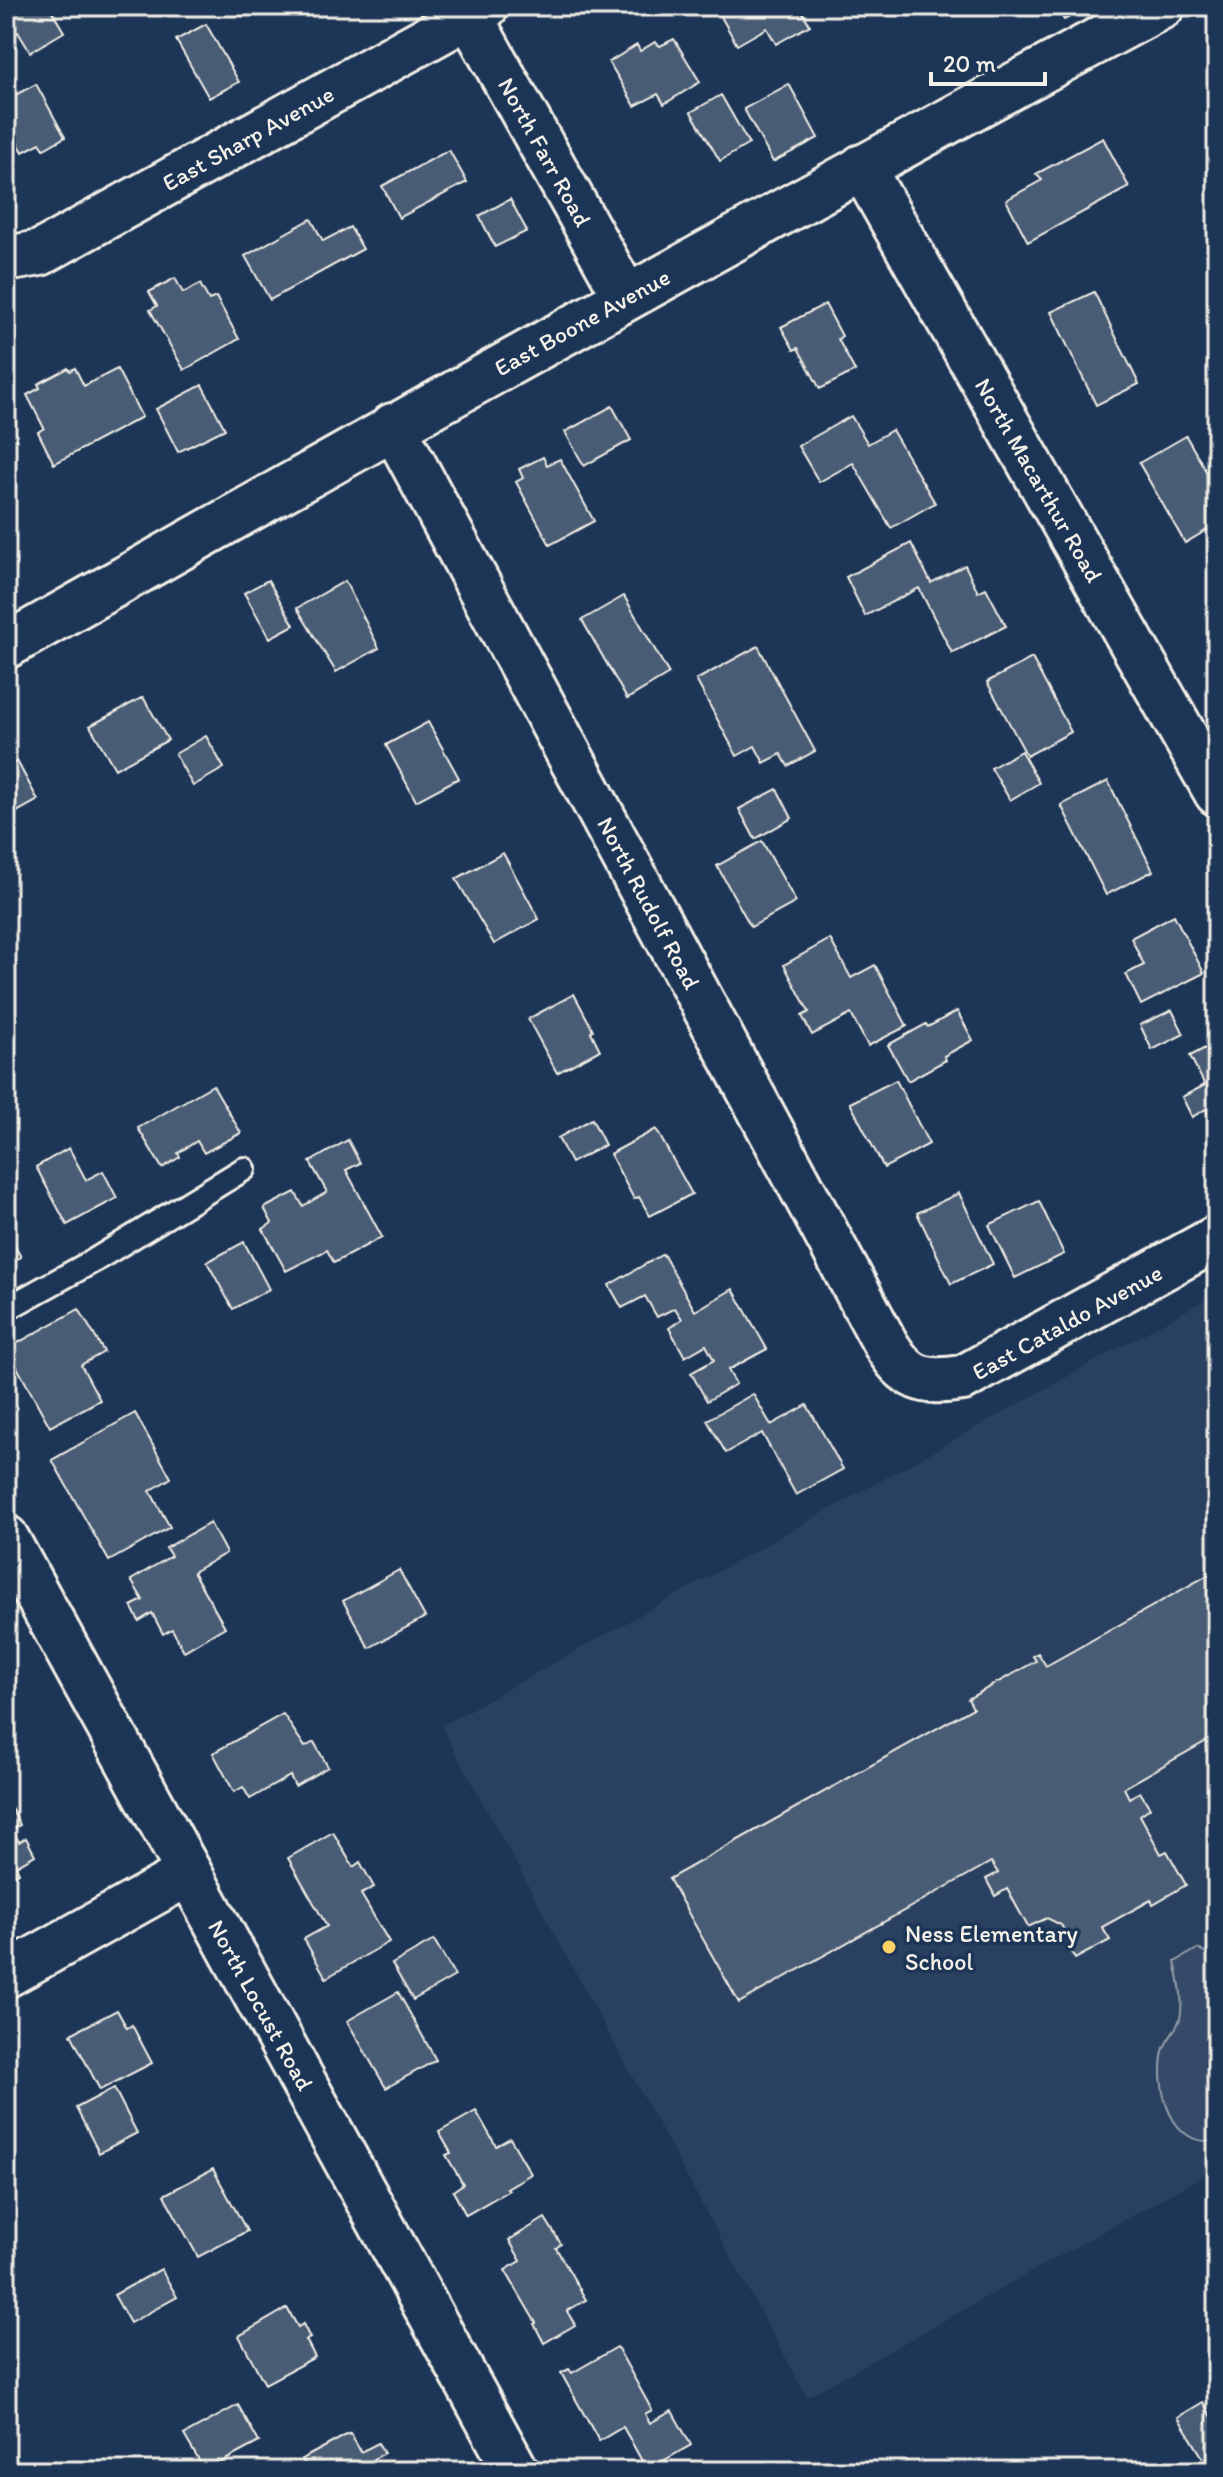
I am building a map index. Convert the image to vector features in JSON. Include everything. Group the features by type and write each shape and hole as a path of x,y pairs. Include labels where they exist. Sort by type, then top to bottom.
{"street":[{"name":"East Boone Avenue","path":"6,646 626,297 1162,6"},
{"name":"East Sharp Avenue","path":"6,259 40,253 473,9"},
{"name":"North Farr Road","path":"473,9 626,297"},
{"name":"North Macarthur Road","path":"862,167 1217,793"},
{"name":"North Rudolf Road","path":"393,426 885,1343 910,1375"},
{"name":"East Cataldo Avenue","path":"910,1375 935,1382 963,1378 1217,1238"},
{"name":"North Locust Road","path":"6,1538 516,2471"},
{"path":"6,1975 189,1873"}],"lane":[{"path":"6,1309 95,1260 244,1169"}],"shaded area":[{"name":"Ness Elementary School","path":"1217,1293 1217,2168 807,2397 441,1726"},
{"path":"1197,1949 1217,1957 1217,2140 1201,2140 1188,2135 1177,2125 1169,2112 1161,2081 1163,2051 1179,2023 1181,2011 1175,1962"}],"building":[{"path":"6,6 49,6 64,32 30,52 18,32 6,39"},
{"path":"715,6 799,6 810,25 776,44 767,28 737,45"},
{"path":"1056,6 1091,6 1064,20"},
{"path":"206,24 239,82 209,98 176,40"},
{"path":"674,39 700,82 664,104 658,94 635,106 609,62 637,45 640,51 655,42 660,46"},
{"path":"36,84 65,137 44,149 40,143 23,152 6,122 6,100"},
{"path":"789,84 818,138 773,162 744,109"},
{"path":"721,95 749,144 720,161 691,112"},
{"path":"1103,138 1129,187 1028,242 1006,200 1042,180 1036,174"},
{"path":"449,150 467,182 399,218 382,186"},
{"path":"510,199 527,231 495,247 479,216"},
{"path":"311,219 323,241 350,227 363,249 270,300 245,256"},
{"path":"175,278 183,293 200,284 209,300 216,297 239,339 184,370 150,310 157,306 149,292"},
{"path":"1094,292 1139,384 1096,405 1051,312"},
{"path":"825,304 842,336 838,339 855,371 820,389 798,348 794,350 781,327"},
{"path":"68,368 70,371 75,368 84,386 117,369 142,417 54,464 38,432 44,428 27,395 40,388 38,384"},
{"path":"202,385 225,429 178,452 156,409"},
{"path":"612,406 631,440 584,466 565,432"},
{"path":"851,416 868,444 892,430 935,503 891,528 853,463 819,482 798,446"},
{"path":"1186,436 1217,490 1217,524 1185,543 1139,463"},
{"path":"543,457 547,465 560,459 594,521 550,545 516,482 523,478 519,469"},
{"path":"911,543 931,583 965,565 978,592 986,588 1006,626 952,653 919,588 865,616 846,577"},
{"path":"268,580 294,625 270,638 244,593"},
{"path":"345,581 379,648 336,672 297,608"},
{"path":"624,596 669,674 627,699 582,620"},
{"path":"758,646 815,751 788,766 781,754 764,763 755,746 737,756 696,680"},
{"path":"1032,658 1071,732 1027,756 987,682"},
{"path":"143,697 168,740 115,769 90,726"},
{"path":"428,722 459,778 416,801 386,745"},
{"path":"206,736 224,768 193,786 175,754"},
{"path":"1021,751 1039,783 1010,800 991,768"},
{"path":"17,761 38,800 6,818 6,767"},
{"path":"1108,781 1153,871 1106,895 1061,805"},
{"path":"777,789 792,818 755,839 739,809"},
{"path":"762,841 796,902 751,927 717,866"},
{"path":"503,853 539,919 494,944 456,879"},
{"path":"1174,915 1204,973 1141,1005 1126,974 1144,965 1131,938"},
{"path":"830,939 851,978 875,965 907,1026 868,1046 851,1014 812,1035 802,1016 809,1012 784,965"},
{"path":"574,994 600,1050 557,1073 528,1019"},
{"path":"1172,1010 1184,1034 1152,1050 1140,1025"},
{"path":"957,1011 973,1040 944,1056 946,1060 908,1081 888,1045"},
{"path":"1217,1042 1217,1131 1206,1109 1192,1117 1182,1097 1205,1085 1190,1056"},
{"path":"896,1080 929,1144 884,1168 850,1103"},
{"path":"213,1085 241,1133 204,1153 197,1141 162,1168 138,1128"},
{"path":"592,1119 605,1145 571,1163 558,1138"},
{"path":"656,1129 692,1194 650,1216 639,1197 634,1199 610,1154"},
{"path":"348,1140 360,1163 346,1170 382,1237 334,1263 327,1250 286,1271 263,1229 272,1223 264,1208 295,1192 303,1206 327,1192 310,1162"},
{"path":"69,1148 86,1180 103,1171 117,1198 67,1225 36,1167"},
{"path":"959,1193 993,1264 951,1284 917,1213"},
{"path":"1039,1201 1064,1254 1015,1278 989,1225"},
{"path":"6,1230 21,1257 6,1265"},
{"path":"244,1242 269,1289 233,1309 207,1262"},
{"path":"663,1254 695,1311 733,1289 767,1349 728,1370 736,1384 707,1401 691,1373 714,1360 706,1345 685,1357 669,1328 682,1319 675,1308 657,1317 645,1296 622,1308 609,1285"},
{"path":"79,1309 104,1352 81,1365 100,1400 50,1427 7,1349"},
{"path":"753,1394 771,1425 807,1405 843,1469 796,1495 762,1433 726,1453 707,1420"},
{"path":"135,1413 171,1478 150,1491 170,1527 109,1561 52,1460"},
{"path":"210,1523 226,1553 193,1572 225,1627 184,1651 172,1629 163,1634 152,1613 139,1621 131,1606 143,1600 131,1580 171,1556 166,1548"},
{"path":"399,1570 425,1617 369,1648 343,1601"},
{"path":"1217,1570 1217,1735 1124,1788 1129,1798 1140,1792 1150,1808 1140,1815 1161,1854 1167,1851 1186,1885 1102,1927 1110,1940 1075,1959 1068,1946 1072,1943 1061,1925 1047,1918 1028,1927 1007,1889 995,1896 986,1879 998,1873 991,1862 739,2003 669,1879 973,1708 968,1699 1036,1661 1033,1656 1038,1653 1046,1666"},
{"path":"283,1714 305,1747 314,1742 328,1767 295,1786 290,1776 250,1799 243,1787 234,1792 213,1753"},
{"path":"7,1801 20,1825 12,1830 19,1842 26,1838 35,1855 16,1866 19,1873 6,1880"},
{"path":"333,1832 353,1867 360,1862 374,1887 361,1894 389,1942 326,1978 304,1939 327,1926 288,1858"},
{"path":"434,1940 455,1976 413,2000 392,1964"},
{"path":"398,1992 436,2060 386,2088 347,2021"},
{"path":"117,2010 127,2028 132,2025 152,2063 100,2090 71,2034"},
{"path":"114,2088 137,2133 99,2153 76,2108"},
{"path":"476,2111 496,2146 510,2138 531,2174 466,2215 453,2191 463,2184 446,2155 451,2153 439,2132"},
{"path":"213,2169 247,2231 198,2257 164,2195"},
{"path":"545,2218 561,2244 556,2248 586,2300 567,2311 575,2325 544,2343 505,2270 521,2261 509,2240"},
{"path":"161,2269 177,2297 130,2323 114,2295"},
{"path":"287,2308 298,2327 303,2324 310,2338 306,2340 315,2357 265,2384 239,2336"},
{"path":"617,2347 652,2410 645,2414 650,2423 672,2411 691,2445 647,2470 623,2427 599,2441 561,2373 569,2369 572,2373"},
{"path":"1203,2402 1212,2417 1217,2413 1217,2471 1211,2471 1178,2417"},
{"path":"238,2405 259,2442 205,2471 184,2435"},
{"path":"350,2433 361,2452 378,2443 384,2453 372,2460 378,2471 309,2471 302,2459"}],"place":[{"name":"Ness Elementary School","path":"889,1947"}]}
